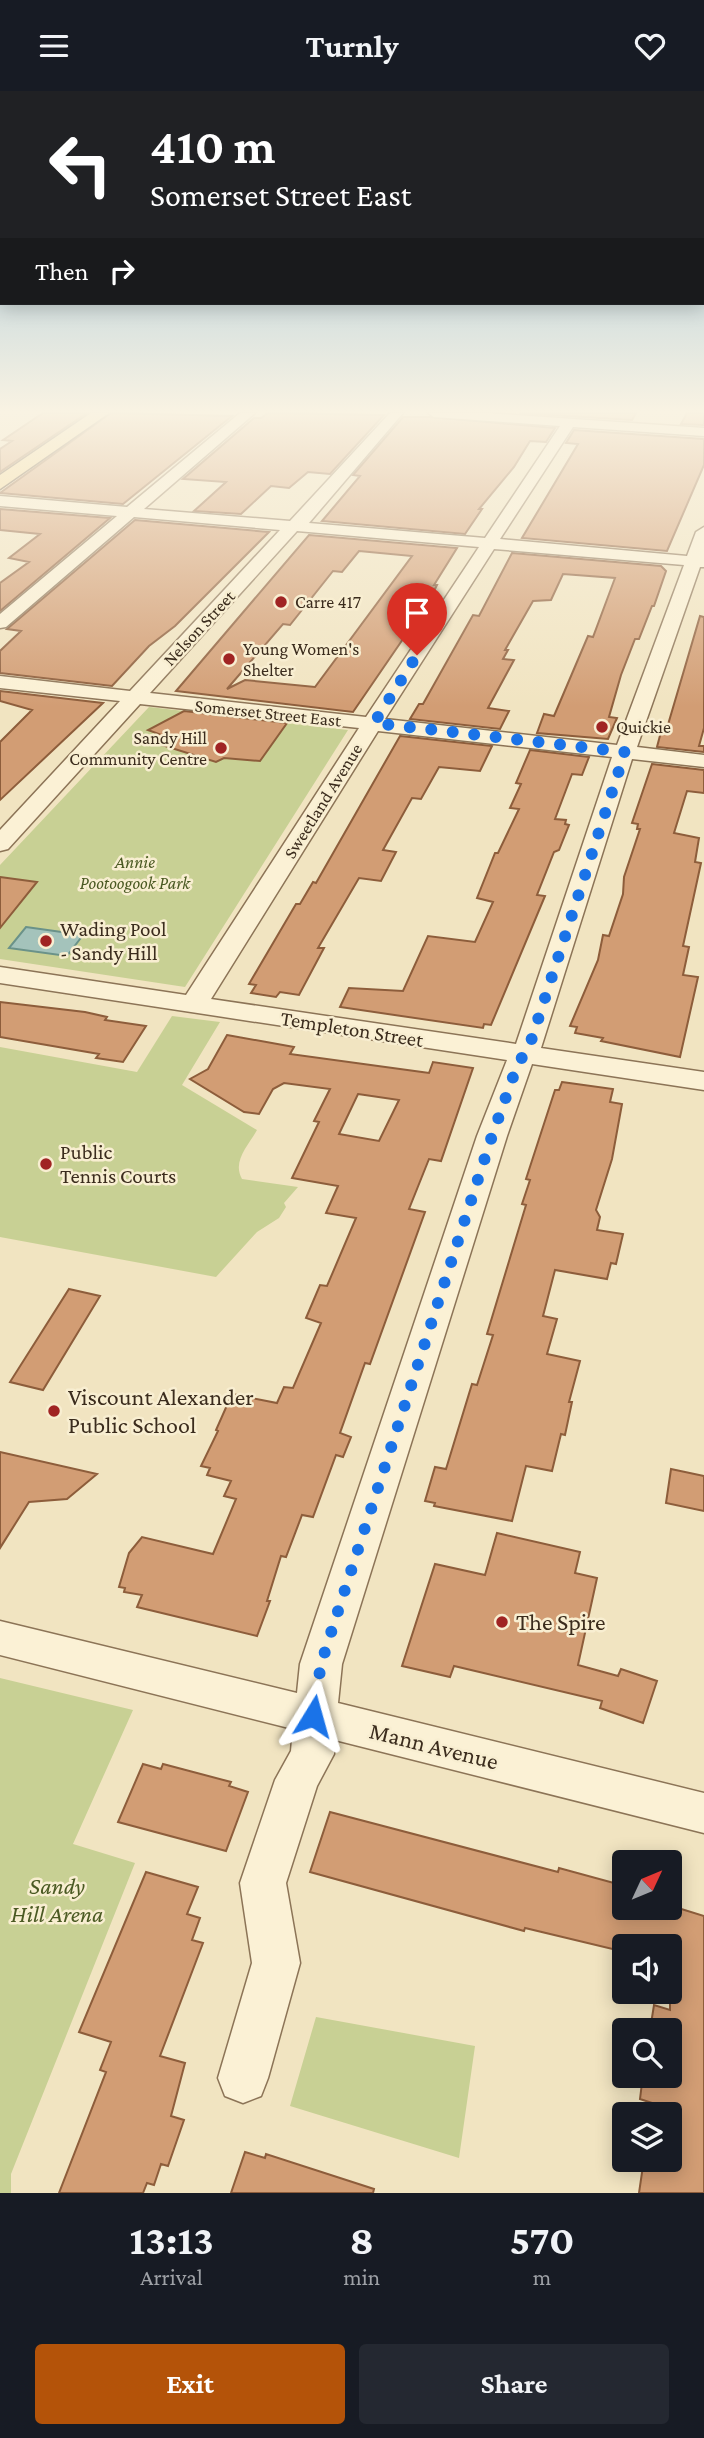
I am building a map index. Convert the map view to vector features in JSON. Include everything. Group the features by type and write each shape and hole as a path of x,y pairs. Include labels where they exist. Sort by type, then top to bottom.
{"street":[{"path":"122,511 699,562"},
{"name":"Nelson Street","path":"0,844 293,526 300,523 310,511"},
{"name":"Sweetland Avenue","path":"192,1005 207,987 511,511"},
{"path":"0,623 133,512"},
{"path":"243,2078 276,1963 263,1883 297,1780 312,1754 313,1716 325,1652 492,1136 517,1066 525,1055 625,752 699,562 704,532"},
{"name":"Somerset Street East","path":"0,682 704,761"},
{"name":"Templeton Street","path":"0,975 704,1081"},
{"name":"Mann Avenue","path":"0,1638 704,1813"}],"green space":[{"name":"Annie Pootoogook Park","path":"149,707 348,730 185,987 0,959 0,865"},
{"path":"172,1016 220,1022 182,1085 257,1130 242,1154 239,1172 242,1179 298,1187 284,1203 286,1207 279,1218 257,1232 216,1277 0,1237 0,1047 137,1072"},
{"name":"Sandy Hill Arena","path":"0,1678 133,1710 73,1844 135,1863 11,2174 11,2193 0,2193"},
{"path":"316,2017 475,2046 459,2158 290,2106"}],"water":[{"name":"Wading Pool - Sandy Hill","path":"26,927 83,935 67,956 9,948"}],"building":[{"path":"0,511 110,518 0,611 0,583 29,562 9,558 40,534 0,530"},
{"path":"195,511 244,511 241,514"},
{"path":"330,511 481,511 465,534 322,521"},
{"path":"538,511 684,511 667,551 522,538"},
{"path":"135,520 269,532 175,626 149,646 112,686 0,673 0,651 21,631 7,629"},
{"path":"309,535 457,548 434,585 437,585 429,601 353,712 176,691","holes":["359,551 412,556 315,687 245,680 227,689 283,624 290,625 333,571 342,572"]},
{"path":"512,553 661,566 666,571 654,606 639,639 635,639 621,675 609,717 617,718 608,739 537,733 544,714 554,716 588,636 593,637 615,578 563,574 551,600 533,601 505,650 508,650 503,659 514,660 488,708 509,711 500,729 410,719 419,704 423,704 473,615 479,616"},
{"path":"700,616 704,617 704,728 699,746 704,746 704,752 657,747 662,728 667,728"},
{"path":"0,691 103,703 0,800 0,742 32,710 0,701"},
{"path":"184,711 287,723 260,761 224,758 216,762 146,740 159,734 148,730"},
{"path":"400,736 492,746 480,771 439,767 421,799 412,798 383,850 396,852 381,881 359,878 318,948 324,948 299,995 280,992 276,997 251,993 256,985 249,984 296,904 300,904 313,882 316,883"},
{"path":"530,750 589,757 582,775 572,774 555,819 566,820 565,824 569,825 559,850 554,852 537,895 545,896 491,1025 484,1024 483,1028 340,1007 349,988 403,991 428,936 475,942 493,902 477,898 495,853 498,853 519,809 510,808 521,784 516,783"},
{"path":"652,764 704,770 704,793 687,791 674,833 699,838 695,862 701,863 683,946 689,947 683,975 698,977 680,1057 601,1041 603,1038 575,1033 577,1027 570,1026 598,960 603,935 609,936 623,894 624,877 640,829 637,829 638,824 632,823"},
{"path":"0,877 37,882 0,928"},
{"path":"0,1002 85,1012 107,1017 105,1020 146,1026 123,1062 96,1058 99,1054 0,1037"},
{"path":"227,1035 294,1047 290,1054 429,1073 433,1062 473,1068 441,1161 429,1159 409,1209 425,1212 370,1364 365,1363 340,1433 351,1437 343,1457 336,1455 313,1517 302,1515 286,1557 281,1556 267,1601 270,1601 257,1636 137,1607 142,1595 124,1592 125,1588 119,1587 129,1553 142,1537 213,1554 236,1499 224,1496 231,1481 207,1475 210,1468 201,1466 218,1431 216,1430 232,1394 277,1403 284,1387 293,1388 321,1323 306,1318 320,1285 327,1286 356,1218 326,1213 338,1186 292,1178 319,1122 314,1121 330,1089 284,1083 273,1089 259,1114 244,1112 190,1079 208,1069","holes":["358,1094 399,1100 379,1141 339,1134"]},
{"path":"562,1082 613,1089 610,1102 622,1104 612,1159 596,1210 600,1217 597,1230 623,1234 616,1264 611,1263 607,1279 555,1270 543,1316 557,1319 547,1354 580,1361 569,1402 572,1402 565,1435 561,1434 552,1471 526,1466 512,1521 434,1506 435,1503 425,1501 435,1467 446,1469 472,1384 477,1385 493,1335 487,1334 526,1205 522,1204 530,1180 526,1179 555,1090 559,1090"},
{"path":"69,1289 100,1296 43,1390 10,1382"},
{"path":"0,1452 97,1474 67,1499 29,1502 0,1548"},
{"path":"671,1469 704,1476 704,1511 666,1503"},
{"name":"The Spire","path":"497,1533 580,1552 575,1573 597,1578 578,1665 618,1676 621,1669 657,1681 643,1723 600,1708 602,1701 454,1666 450,1677 402,1666 435,1564 485,1575"},
{"path":"143,1764 161,1769 163,1764 231,1782 229,1786 248,1792 226,1851 118,1822"},
{"path":"330,1812 558,1872 559,1868 612,1882 612,1920 682,1920 682,1909 704,1916 704,2193 639,2193 642,2172 682,2172 682,2102 649,2102 640,2099 641,2088 682,2088 682,2018 652,2018 654,2005 670,2010 670,2004 682,2004 682,1934 612,1934 612,1949 525,1928 524,1931 310,1872"},
{"path":"146,1872 198,1887 187,1914 200,1918 192,1940 203,1943 160,2056 185,2063 171,2116 184,2120 168,2166 161,2164 154,2185 147,2183 143,2193 59,2193 106,2072 100,2070 111,2042 79,2032"},
{"path":"245,2152 265,2158 266,2154 374,2189 373,2193 231,2193"}],"place":[{"name":"Carre 417","path":"281,602"},
{"name":"Young Women's Shelter","path":"229,659"},
{"name":"Quickie","path":"602,727"},
{"name":"Sandy Hill Community Centre","path":"221,748"},
{"name":"Wading Pool - Sandy Hill","path":"46,941"},
{"name":"Public Tennis Courts","path":"46,1164"},
{"name":"Viscount Alexander Public School","path":"54,1411"},
{"name":"The Spire","path":"502,1622"}],"route":[{"path":"313,1716 321,1664 328,1642 492,1136 517,1066 530,1044 625,752 374,723 417,655"}]}
